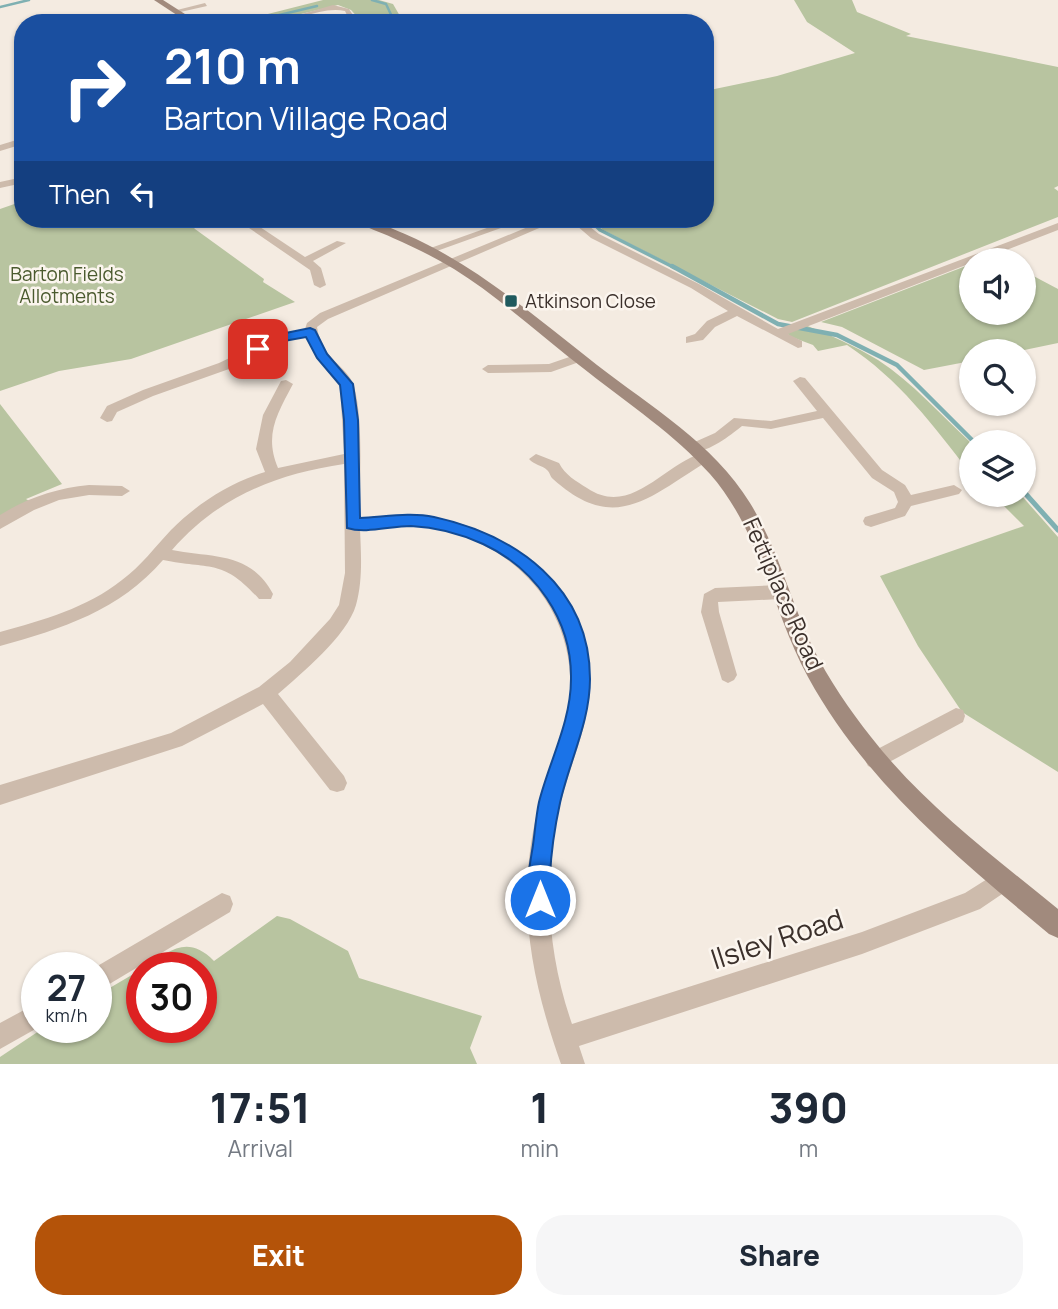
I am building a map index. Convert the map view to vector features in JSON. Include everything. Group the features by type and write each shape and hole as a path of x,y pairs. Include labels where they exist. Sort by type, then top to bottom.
{"street":[{"path":"158,0 181,14"},
{"path":"176,11 210,2"},
{"path":"307,14 333,7 347,10 349,14"},
{"path":"780,332 1058,226"},
{"path":"255,228 316,268 320,285"},
{"name":"Fettiplace Road","path":"387,228 451,261 698,453 729,485 749,514 816,674 849,726 875,760 935,823 1058,925"},
{"path":"430,250 495,228"},
{"path":"0,795 175,740 265,693 328,634 348,606 353,573 348,388 321,355 310,332 311,326 324,316 533,228"},
{"path":"585,228 595,236 695,286 736,312 780,332 798,344"},
{"path":"305,261 341,243"},
{"path":"698,340 711,324 736,312"},
{"path":"106,412 224,366 281,338 310,332"},
{"path":"488,369 551,368 578,358"},
{"path":"800,381 877,474 900,489 906,502"},
{"path":"273,473 262,449 270,415 286,384"},
{"path":"536,458 554,467 556,474 595,500 621,504 698,453 739,421 771,425 828,413"},
{"path":"0,639 65,620 97,605 125,587 162,554 202,510 250,482 273,473 351,458"},
{"path":"0,523 28,505 55,494 101,484 122,491"},
{"path":"871,521 897,514 906,502 954,490"},
{"path":"352,524 410,521 433,523 486,539 511,551 551,589 574,634 581,679 579,701 550,803 539,875 548,985 573,1064"},
{"path":"162,554 179,558 216,559 233,564 248,573 265,594"},
{"path":"728,675 710,612 710,599 715,595 781,592"},
{"path":"265,693 337,783"},
{"path":"875,760 956,716"},
{"name":"Ilsley Road","path":"564,1039 862,943 972,901 1003,880"},
{"path":"112,970 222,904"},
{"path":"0,1037 21,1025"}],"green space":[{"path":"323,0 379,0 393,4 399,14 355,14 338,5 301,14 268,14"},
{"path":"794,0 852,0 857,12 911,34 906,36 1058,67 1058,186 1054,188 1058,191 1058,217 979,248 959,248 959,256 792,322 778,319 601,228 714,228 714,89 777,76 855,53 807,22"},
{"name":"Barton Fields Allotments","path":"14,204 14,228 194,228 264,279 263,282 295,302 131,359 59,371 0,391 0,209"},
{"path":"959,269 959,325 1036,325 1036,277 1058,289 1058,343 1036,348 1036,339 959,339 959,363 924,370 842,327 821,322"},
{"path":"805,325 842,341 891,369 959,431 959,459 899,388 847,345 818,351 813,345 789,336 787,332"},
{"path":"0,404 62,484 26,499 29,501 0,518"},
{"path":"1005,507 1032,507 1058,537 1058,772 962,712 918,646 880,576 1024,526"},
{"path":"277,916 290,919 348,951 359,978 482,1016 470,1048 477,1064 0,1064 0,1057 21,1043 112,1043 112,987 126,978 126,1043 217,1043 217,959"},
{"path":"179,948 195,948 202,952 168,952"}],"waterway":[{"path":"0,7 29,0"},
{"path":"372,0 386,4 391,14"},
{"path":"284,14 317,6"},
{"path":"598,228 675,268"},
{"path":"672,266 778,324 837,335 897,365 962,430"},
{"path":"1036,505 1058,530"}],"place":[{"name":"Atkinson Close","path":"511,301"}],"route":[{"path":"258,349 281,338 310,332 321,355 347,384 351,420 352,524 387,521 433,523 486,539 511,551 531,568 551,589 565,613 574,634 581,679 574,724 550,803 543,838 539,875 540,900"}]}
